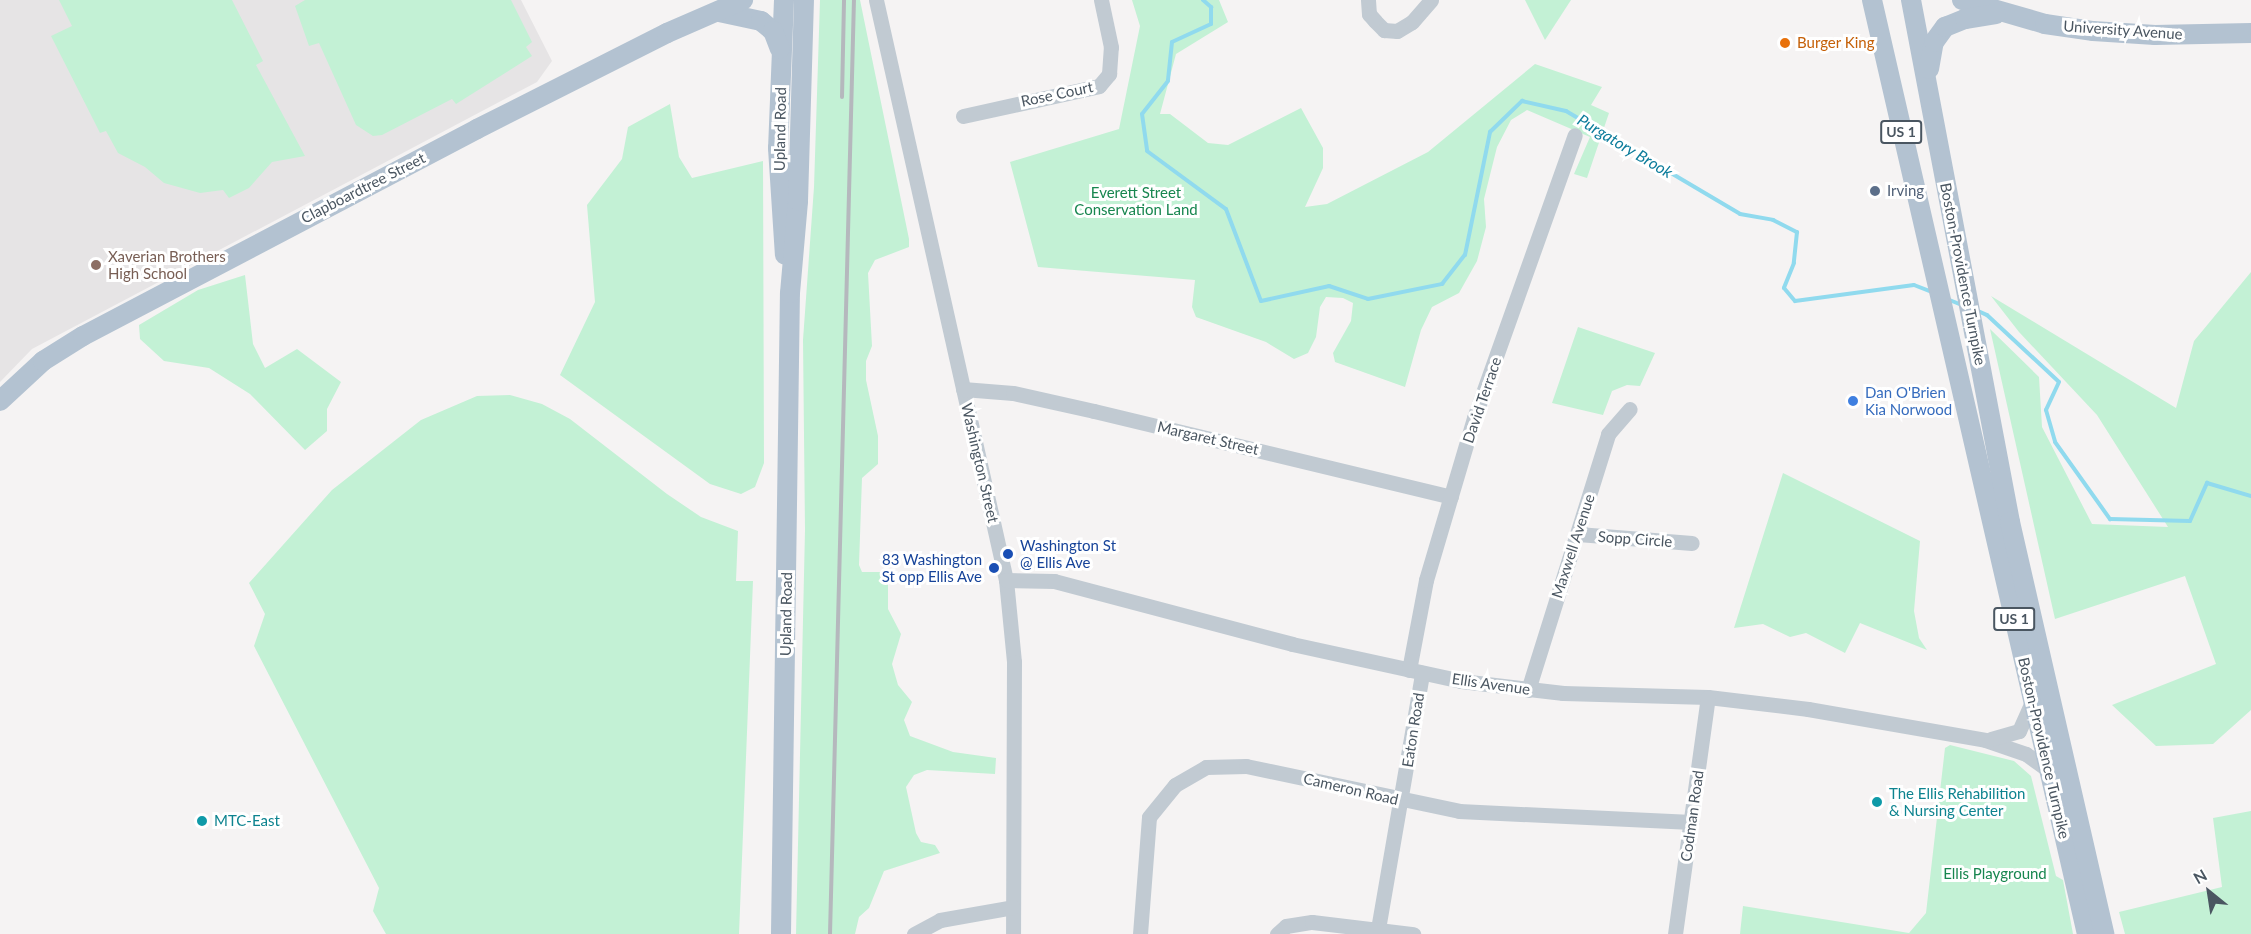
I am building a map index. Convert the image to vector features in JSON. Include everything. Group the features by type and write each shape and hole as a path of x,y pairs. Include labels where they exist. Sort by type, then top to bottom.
{"main road":[{"name":"Clapboardtree Street","path":"0,401 43,361 83,336 477,129 743,0"},
{"name":"Upland Road","path":"784,0 779,184 790,293"},
{"name":"Upland Road","path":"781,934 790,293 798,210 804,0"},
{"name":"Boston-Providence Turnpike","path":"1872,0 1940,304 2087,934"},
{"name":"Boston-Providence Turnpike","path":"1911,0 2023,586 2104,934"},
{"name":"University Avenue","path":"1962,0 2004,14 2093,31 2155,35 2251,33"},
{"path":"716,12 761,21 773,32 781,54"},
{"path":"1928,87 1932,48 1941,31 1965,19 2004,14"}],"street":[{"name":"Washington Street","path":"876,0 1006,580 1014,662 1013,934"},
{"name":"Rose Court","path":"963,116 1099,86 1109,74 1111,47 1101,0"},
{"path":"1368,0 1369,14 1375,21 1384,30 1397,32 1413,22 1431,0"},
{"name":"David Terrace","path":"1416,671 1426,580 1474,418 1575,135"},
{"name":"Margaret Street","path":"963,389 1013,393 1082,408 1451,497"},
{"name":"Maxwell Avenue","path":"1528,690 1608,434 1630,409"},
{"name":"Sopp Circle","path":"1578,534 1692,543"},
{"name":"Ellis Avenue","path":"1006,580 1054,581 1292,644 1416,671 1528,690 1708,697 1808,709 1985,740 2026,754 2049,771"},
{"name":"Eaton Road","path":"1378,930 1402,801 1416,671"},
{"name":"Codman Road","path":"1675,934 1708,697"},
{"name":"Ellis Avenue","path":"1985,740 2019,731 2033,700"},
{"name":"Cameron Road","path":"1140,934 1149,817 1168,792 1192,772 1222,764 1246,766 1402,801 1459,811 1556,819 1692,822"},
{"path":"914,934 940,920 1013,907"},
{"path":"1277,934 1286,926 1312,922 1413,934"}],"shaded area":[{"name":"Xaverian Brothers High School","path":"0,0 521,0 552,61 537,82 32,349 0,382"}],"green space":[{"path":"59,0 232,0 263,61 256,65 305,156 272,162 249,188 229,198 223,190 200,193 164,183 145,167 118,153 106,131 100,133 51,36 72,26"},
{"path":"305,0 511,0 532,42 526,47 532,56 456,104 452,99 382,135 373,136 356,125 319,43 309,46 295,6"},
{"path":"820,0 860,0 909,239 909,247 875,260 868,273 872,346 866,361 866,380 878,436 878,464 862,478 859,565 862,572 888,572 888,609 901,634 892,664 898,685 912,702 904,720 910,736 953,752 996,758 995,774 927,770 914,775 906,787 916,833 921,842 935,845 940,853 884,871 869,908 859,917 855,934 796,934 805,530 803,340 814,187"},
{"name":"Everett Street Conservation Land","path":"1132,0 1219,0 1228,22 1176,54 1160,114 1170,114 1208,143 1228,145 1301,108 1323,148 1323,168 1305,207 1327,204 1428,152 1535,64 1602,87 1591,105 1609,113 1587,178 1574,174 1590,137 1527,110 1511,120 1497,147 1484,199 1486,227 1477,261 1459,293 1432,307 1421,330 1405,387 1335,362 1333,353 1351,321 1353,303 1343,298 1326,297 1320,307 1316,337 1308,353 1294,359 1266,342 1196,317 1192,307 1195,280 1038,267 1010,162 1119,129 1140,26"},
{"path":"1525,0 1571,0 1545,40"},
{"path":"670,104 679,157 692,178 763,161 764,463 755,487 741,494 710,484 560,375 595,302 587,205 622,159 628,127"},
{"path":"2251,272 2251,710 2213,744 2156,746 2112,705 2216,664 2185,576 2055,619 1990,329 2039,377 2042,427 2092,524 2168,527 2097,415 2019,332 1991,296 2176,408 2194,341"},
{"path":"245,275 253,344 265,368 297,349 341,382 327,409 327,431 305,450 250,394 209,368 164,361 140,339 139,325 198,290"},
{"path":"1578,327 1655,353 1640,386 1627,385 1612,391 1603,415 1552,403"},
{"path":"510,395 542,404 570,419 667,494 701,517 738,531 736,581 753,581 739,934 386,934 373,911 379,888 254,646 265,614 249,583 332,490 421,420 477,396"},
{"path":"1783,473 1920,541 1914,611 1919,638 1927,650 1860,623 1845,653 1806,633 1790,637 1763,624 1734,628"},
{"name":"Ellis Playground","path":"1950,745 2014,761 2031,776 2056,876 2063,880 2073,934 1740,934 1743,906 1909,933 1926,913 1945,748"},
{"path":"2251,811 2251,934 2125,934 2119,912 2222,887 2213,818"}],"waterway":[{"name":"Purgatory Brook","path":"1203,0 1211,7 1211,24 1172,42 1168,81 1142,114 1147,151 1226,209 1261,301 1329,286 1368,299 1442,284 1465,255 1490,132 1522,101 1566,111 1740,214 1773,220 1797,232 1794,263 1784,288 1795,301 1914,285 1932,292"},
{"name":"Purgatory Brook","path":"1947,299 1962,305"},
{"name":"Purgatory Brook","path":"1978,311 1987,315 2059,382 2046,410 2055,442 2110,519 2190,521 2207,483 2251,496"}],"railway":[{"path":"842,97 844,0"},
{"path":"830,934 854,0"}],"place":[{"name":"Burger King","path":"1785,43"},
{"name":"Irving","path":"1875,191"},
{"name":"Xaverian Brothers High School","path":"96,265"},
{"name":"Dan O'Brien Kia Norwood","path":"1853,401"},
{"name":"Washington St @ Ellis Ave","path":"1008,554"},
{"name":"83 Washington St opp Ellis Ave","path":"994,568"},
{"name":"The Ellis Rehabilition & Nursing Center","path":"1877,802"},
{"name":"MTC-East","path":"202,821"}]}
